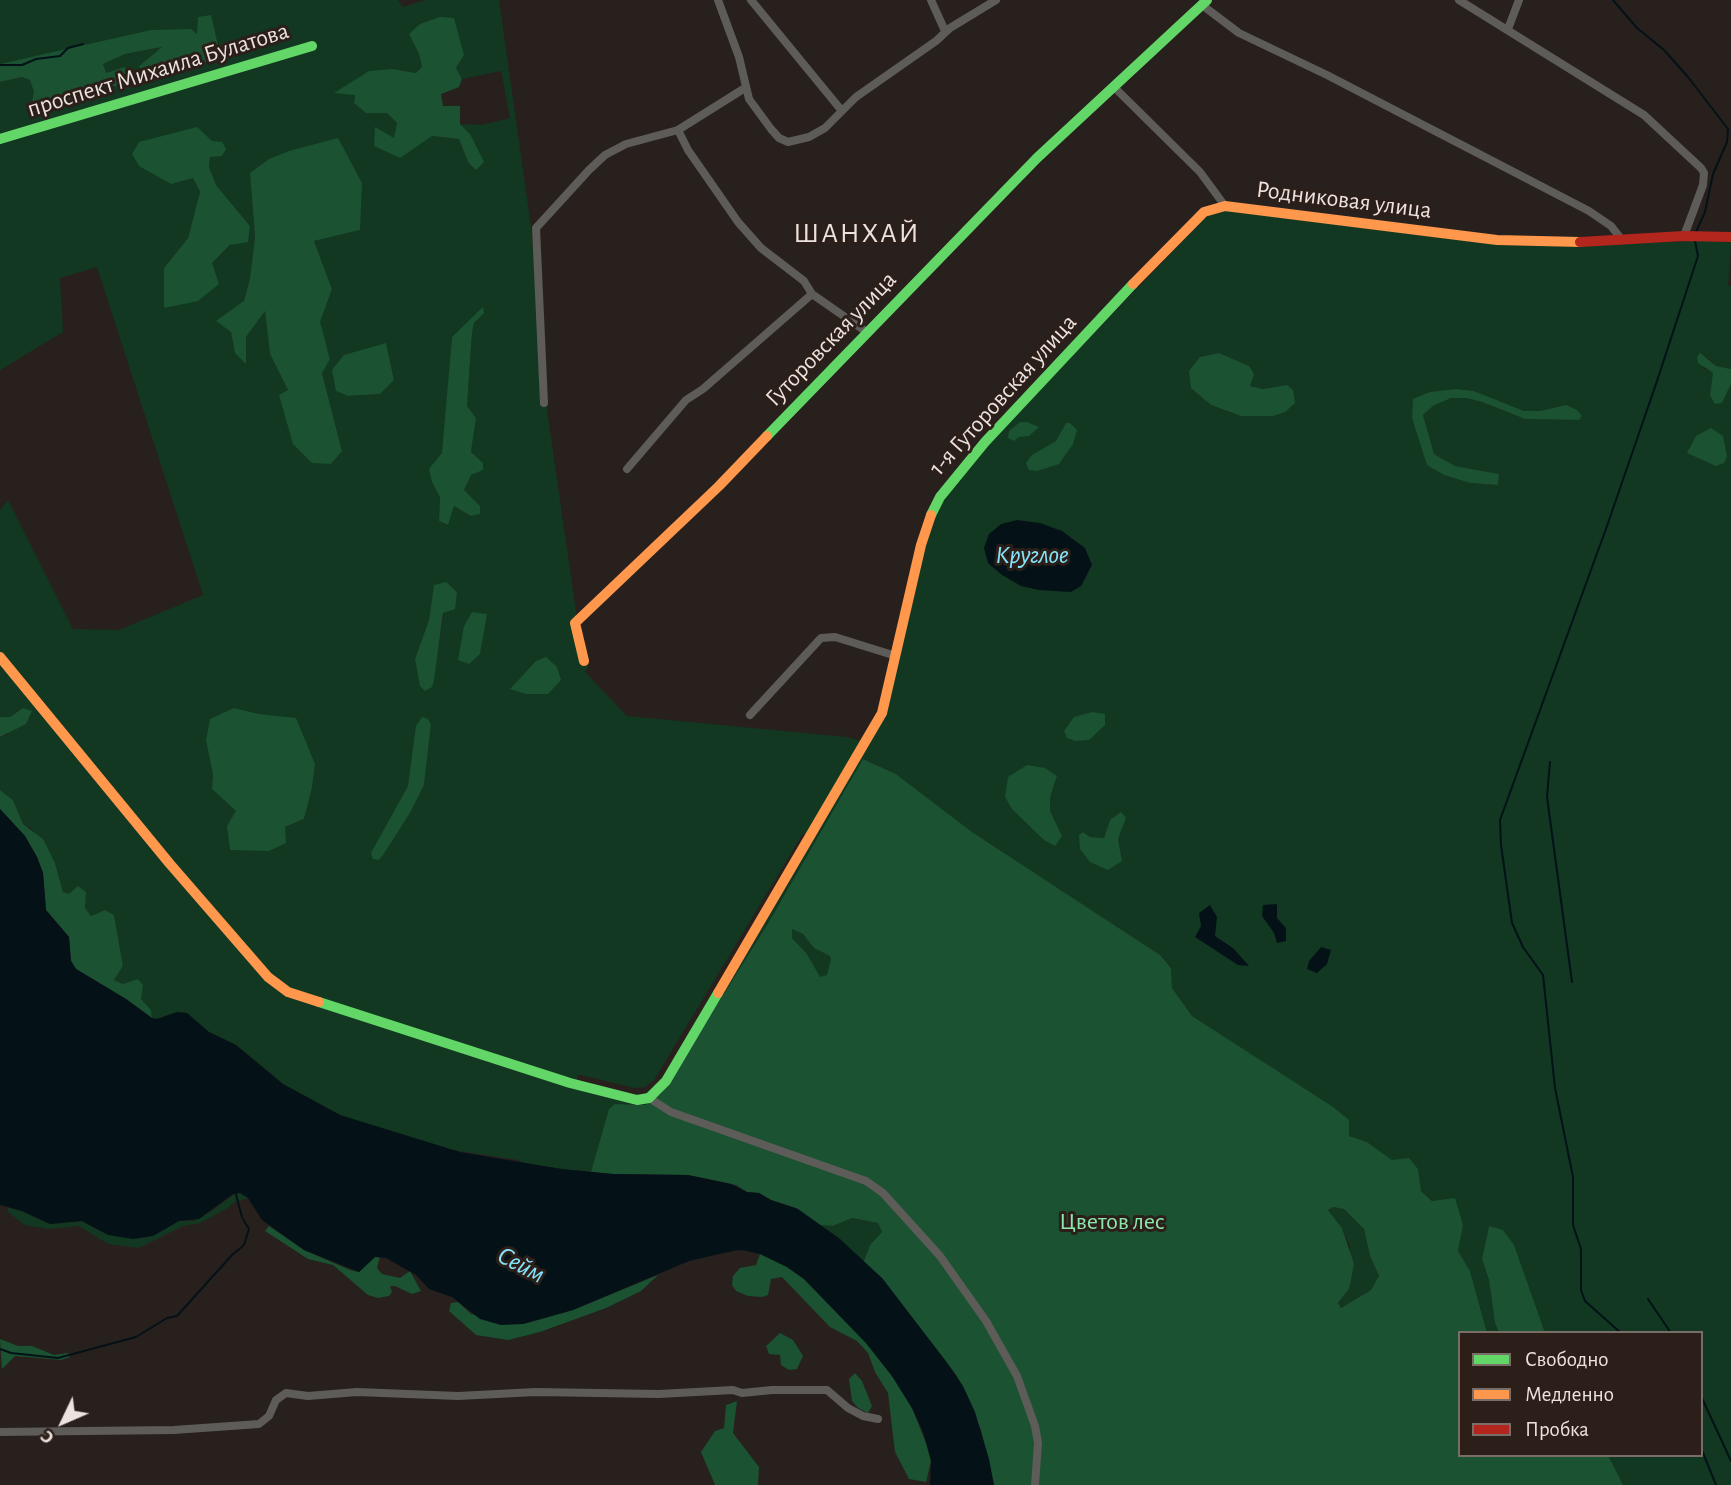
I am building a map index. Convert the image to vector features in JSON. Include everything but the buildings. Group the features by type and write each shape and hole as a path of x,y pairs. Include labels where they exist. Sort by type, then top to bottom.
{"street":[{"path":"718,0 739,57 749,99 779,138 788,142 818,133 856,97 936,41 945,31 996,0"},
{"path":"751,0 842,111"},
{"path":"931,0 945,31"},
{"path":"1459,0 1644,115 1701,168 1704,173 1703,185 1684,236"},
{"path":"1508,29 1519,0"},
{"path":"1204,3 1239,33 1327,75 1589,211 1611,226 1622,240"},
{"name":"Гуторовская улица","path":"584,661 575,623 719,486 1028,168 1204,3"},
{"name":"проспект Михаила Булатова","path":"0,137 15,135 312,46"},
{"name":"Родниковая улица","path":"1114,87 1200,172 1225,206 1497,240 1566,243 1684,236 1731,237"},
{"path":"544,403 536,228 605,156 633,141 678,130 746,88"},
{"path":"678,130 688,150 738,222 761,248 804,281 812,294 868,333"},
{"name":"1-я Гуторовская улица","path":"649,1098 666,1082 882,713 920,545 940,497 985,442 1180,233 1204,212 1225,206"},
{"path":"627,469 686,400 812,294"},
{"path":"750,715 821,638 835,637 896,656"},
{"path":"0,657 179,874 268,977 288,992 570,1083 623,1098 649,1098 671,1112 866,1181 883,1193 940,1256 986,1321 1017,1376 1035,1426 1038,1443 1035,1485"},
{"path":"0,1432 174,1430 258,1424 269,1416 276,1400 286,1393 307,1396 357,1392 458,1396 536,1392 659,1394 827,1390 848,1408 863,1416 878,1419"}],"green space":[{"path":"0,0 398,0 403,7 426,0 499,0 531,227 547,410 578,626 588,667 585,672 627,716 846,737 866,742 882,713 932,507 1015,415 1205,218 1222,209 1566,247 1711,240 1731,243 1728,285 1731,286 1731,369 1716,366 1708,358 1703,368 1713,373 1722,403 1731,384 1731,1485 1623,1485 1609,1457 1703,1457 1703,1331 1544,1331 1489,1226 1482,1259 1489,1280 1498,1331 1486,1331 1470,1271 1458,1251 1463,1225 1421,1191 1418,1169 1401,1160 1392,1160 1367,1142 1349,1136 1250,1055 1192,1016 1172,988 1171,968 1160,955 972,832 896,774 864,759 770,920 662,1093 646,1105 615,1104 591,1172 576,1170 568,1188 518,1160 446,1149 346,1118 283,1084 236,1045 209,1032 187,1013 177,1012 157,1019 152,1018 151,1010 141,999 114,980 123,966 114,915 105,910 91,916 69,894 63,892 55,863 32,829 23,824 13,800 0,790 0,737 7,735 23,708 10,717 0,717 0,510 8,500 73,629 119,630 203,595 97,267 60,278 63,332 0,370 0,82 22,77 30,80 34,92 61,104 95,88 125,85 105,74 103,64 125,54 163,47 138,67 156,74 165,69 189,67 221,57 197,35 98,43 0,64","holes":["409,34 464,55 456,68 462,79 501,71 510,118 482,125 460,124 470,134 468,162 459,139 432,136 375,146 376,128 394,138 397,123 387,113 354,103 355,95 393,69 416,73 422,67","212,142 209,167 216,185 250,226 212,263 164,268 188,238 200,193 193,178","250,173 360,230 314,241 332,289 319,322 330,358 322,372 342,451 288,390 270,354 265,310 235,353 231,332 250,278 255,237","484,313 474,323 472,333 467,406 476,418 471,452 482,463 471,475 464,490 480,506 454,506 447,525 439,521 452,337","386,344 394,379 380,394 348,396","1287,385 1273,416 1241,416 1211,405 1250,386 1263,389","1457,389 1474,391 1524,411 1540,411 1566,405 1579,420 1525,419 1482,402 1451,398 1433,406 1423,415 1434,454 1455,466 1499,474 1498,485 1470,483 1444,475 1412,418","434,586 444,612 432,687 415,659 429,620","472,612 486,615 480,654 464,626","234,708 259,714 315,764 304,819 285,827 236,811 212,789 213,774","431,724 424,785 410,813 379,860 372,853 408,786","1027,765 1057,777 1050,798 1050,811 1062,836","1110,820 1118,839 1122,861 1080,834 1083,832 1090,837 1104,838","809,834 658,1085 643,1094 635,1095 577,1080 578,1075 581,1075 634,1088 645,1087 654,1080 802,835"]},
{"path":"211,15 221,58 189,67 165,69 156,74 138,67 162,47 125,54 103,64 106,73 125,67 129,78 125,85 95,88 61,104 44,106 32,102 34,92 30,80 22,77 0,82 0,64 151,30 191,29 197,34 198,17"},
{"path":"440,17 454,18 464,55 456,68 462,79 459,87 441,94 443,106 460,106 460,124 470,134 484,162 476,170 468,162 459,139 432,136 400,158 374,146 375,127 394,138 397,123 387,113 366,113 354,103 355,95 334,93 369,71 393,69 416,73 422,67 409,34 420,24"},
{"path":"197,127 212,141 222,142 226,149 222,156 210,157 209,167 216,185 250,226 248,242 230,245 212,263 219,284 198,301 164,308 164,268 188,238 200,192 193,178 171,184 139,166 132,154 139,142"},
{"path":"338,138 362,183 360,230 314,241 332,289 320,322 330,359 322,373 342,451 331,464 312,463 293,444 279,395 288,390 270,354 265,311 246,337 246,364 235,353 231,332 216,321 244,301 250,278 255,237 250,173 269,159 289,151"},
{"path":"483,307 484,313 474,323 472,333 467,406 476,418 471,452 483,463 483,470 471,475 464,490 480,506 480,514 471,516 454,506 448,525 439,521 440,497 429,469 442,453 452,337"},
{"path":"386,343 394,380 380,394 348,396 336,391 332,370 344,355"},
{"path":"1219,353 1249,366 1254,374 1250,386 1263,389 1287,385 1293,390 1295,403 1285,412 1273,416 1241,416 1211,405 1191,388 1189,371 1200,357"},
{"path":"1700,353 1716,366 1731,369 1731,384 1722,403 1715,404 1710,395 1713,373 1698,363 1697,357"},
{"path":"1457,389 1474,391 1524,411 1540,411 1566,405 1577,410 1582,416 1579,420 1525,419 1466,398 1451,398 1433,406 1423,415 1434,454 1455,466 1499,474 1498,485 1470,483 1444,475 1427,465 1412,418 1413,399 1430,392"},
{"path":"1020,422 1039,427 1029,436 1019,437 1014,441 1008,438 1009,431"},
{"path":"1066,423 1070,423 1077,430 1073,444 1059,464 1037,471 1029,470 1026,463 1032,455 1056,441"},
{"path":"1711,428 1723,436 1727,456 1724,463 1716,466 1687,453 1696,436"},
{"path":"446,582 457,592 455,609 443,613 434,680 432,687 425,691 420,686 415,659 429,620 434,585"},
{"path":"472,612 487,614 480,654 469,664 458,660 464,626"},
{"path":"546,657 557,667 561,680 548,694 526,694 510,689 536,661"},
{"path":"23,708 32,711 26,724 0,737 0,717 10,717"},
{"path":"234,708 296,718 315,764 304,819 285,827 286,843 269,851 230,850 227,826 236,811 212,789 213,774 206,740 210,719"},
{"path":"1092,712 1105,714 1105,725 1089,740 1075,741 1067,738 1064,731 1074,717"},
{"path":"422,717 428,719 431,724 424,785 383,855 379,860 373,859 371,853 408,786 416,726"},
{"name":"Цветов лес","path":"863,759 896,774 972,832 1160,955 1171,968 1172,988 1192,1016 1333,1107 1349,1120 1349,1136 1367,1142 1392,1160 1409,1158 1418,1169 1421,1191 1432,1201 1455,1198 1463,1225 1458,1251 1470,1271 1486,1331 1458,1331 1458,1457 1609,1457 1623,1485 994,1485 981,1430 957,1376 882,1278 863,1263 870,1245 882,1232 878,1223 852,1218 833,1226 820,1225 796,1208 759,1193 747,1192 736,1185 688,1175 591,1172 609,1109 615,1104 645,1105 662,1093 770,920","holes":["792,929 803,934 814,948 830,956 827,975 820,977 807,954 792,938","1333,1207 1344,1209 1364,1229 1370,1256 1379,1276 1371,1290 1341,1308 1338,1303 1349,1289 1354,1264 1342,1228 1328,1210"]},
{"path":"1027,765 1045,768 1057,776 1050,798 1050,811 1062,836 1055,846 1044,840 1012,809 1005,797 1008,777"},
{"path":"0,790 13,800 23,824 43,839 55,863 63,892 69,894 78,886 86,892 85,908 91,916 105,910 114,915 123,966 114,980 123,984 138,979 143,985 141,999 151,1010 152,1018 76,969 71,961 69,937 46,910 43,873 37,857 25,836 0,809"},
{"path":"1121,812 1126,818 1118,839 1122,861 1108,870 1090,862 1080,849 1079,835 1083,832 1090,837 1104,838 1110,820"},
{"path":"792,929 803,934 814,948 830,956 832,959 827,975 820,978 807,954 792,938"},
{"path":"236,1193 248,1198 234,1202 200,1223 183,1226 139,1248 108,1244 79,1226 48,1229 25,1225 9,1213 7,1207 50,1224 82,1221 100,1231 193,1221"},
{"path":"1333,1207 1344,1209 1364,1229 1370,1256 1379,1277 1371,1290 1341,1308 1338,1304 1349,1289 1350,1246 1342,1228 1328,1210"},
{"path":"852,1218 878,1223 882,1232 870,1245 863,1263 840,1239 820,1225 833,1226"},
{"path":"269,1226 304,1250 350,1270 359,1272 375,1257 380,1256 377,1268 382,1274 400,1278 410,1271 421,1291 412,1294 390,1286 392,1292 389,1296 378,1298 368,1295 333,1265 308,1259 265,1231"},
{"path":"1489,1226 1503,1230 1514,1245 1544,1331 1498,1331 1489,1280 1482,1259"},
{"path":"760,1254 804,1279 866,1343 892,1376 912,1408 928,1448 931,1461 926,1482 909,1479 895,1452 888,1393 875,1372 868,1353 857,1341 830,1327 782,1277 771,1279 768,1295 762,1297 748,1296 736,1291 732,1285 733,1276 740,1268 756,1265"},
{"path":"658,1275 641,1291 606,1308 540,1332 508,1340 476,1335 449,1311 451,1303 458,1302 471,1314 523,1324 573,1310"},
{"path":"780,1333 793,1340 803,1356 797,1369 789,1370 781,1365 780,1355 769,1354 766,1346"},
{"path":"0,1339 18,1346 32,1346 54,1355 68,1353 70,1357 61,1360 15,1356 2,1369"},
{"path":"855,1373 862,1381 872,1406 868,1413 852,1401 849,1379"},
{"path":"737,1401 733,1433 759,1467 758,1485 715,1485 701,1452 715,1431 724,1428 726,1405"}],"water":[{"name":"Круглое","path":"1017,520 1040,523 1062,531 1085,548 1092,565 1081,586 1071,592 1021,586 988,563 984,548 989,534 1001,524"},
{"name":"Сейм","path":"0,809 25,836 37,857 43,873 46,910 69,937 71,961 76,969 152,1018 157,1019 177,1012 187,1013 209,1032 236,1045 283,1084 340,1115 460,1152 562,1169 613,1174 688,1175 731,1184 798,1209 840,1239 882,1278 948,1364 963,1386 975,1412 994,1485 930,1485 931,1461 923,1432 892,1376 866,1343 804,1279 760,1254 742,1250 689,1261 573,1310 523,1324 501,1325 480,1319 452,1297 429,1289 416,1275 386,1258 375,1257 359,1272 304,1250 262,1220 248,1198 240,1193 233,1194 199,1219 179,1221 153,1236 133,1239 108,1235 82,1221 50,1224 22,1211 0,1205"},
{"path":"1277,904 1277,918 1286,928 1286,941 1277,943 1274,933 1262,916 1263,905"},
{"path":"1210,905 1217,917 1215,936 1233,948 1249,966 1238,965 1195,937 1201,926 1199,913"},
{"path":"1321,947 1331,950 1327,964 1317,973 1307,969 1309,961"}],"waterway":[{"path":"1613,0 1637,28 1664,50 1728,129 1727,142 1713,174 1705,212 1696,232"},
{"path":"0,65 22,65 36,59 60,56 68,48 83,44"},
{"path":"1619,1331 1585,1301 1581,1290 1581,1249 1573,1225 1573,1177 1555,1088 1543,975 1523,947 1512,923 1500,820 1656,384 1698,256 1695,241"},
{"path":"1550,762 1547,797 1572,982"},
{"path":"235,1191 242,1217"},
{"path":"0,1349 11,1353 58,1358 136,1337 167,1318 177,1316 244,1245 249,1229 243,1219"},
{"path":"1648,1299 1670,1331"},
{"path":"1703,1400 1731,1461"},
{"path":"1703,1453 1716,1485"}],"traffic: fast":[{"path":"767,436 1037,158 1207,0"},
{"path":"0,139 312,46"},
{"path":"931,515 940,497 985,442 1133,284"},
{"path":"319,1002 570,1083 637,1100 649,1098 666,1081 718,993"}],"traffic: slow":[{"path":"1133,284 1204,212 1225,206 1497,240 1580,242"},
{"path":"584,661 575,623 719,486 767,436"},
{"path":"718,993 882,713 921,545 931,515"},
{"path":"0,657 170,864 268,977 288,992 319,1002"}],"traffic: jam":[{"path":"1580,242 1684,236 1731,237"}],"district":[{"name":"ШАНХАЙ","path":"857,234"}]}
